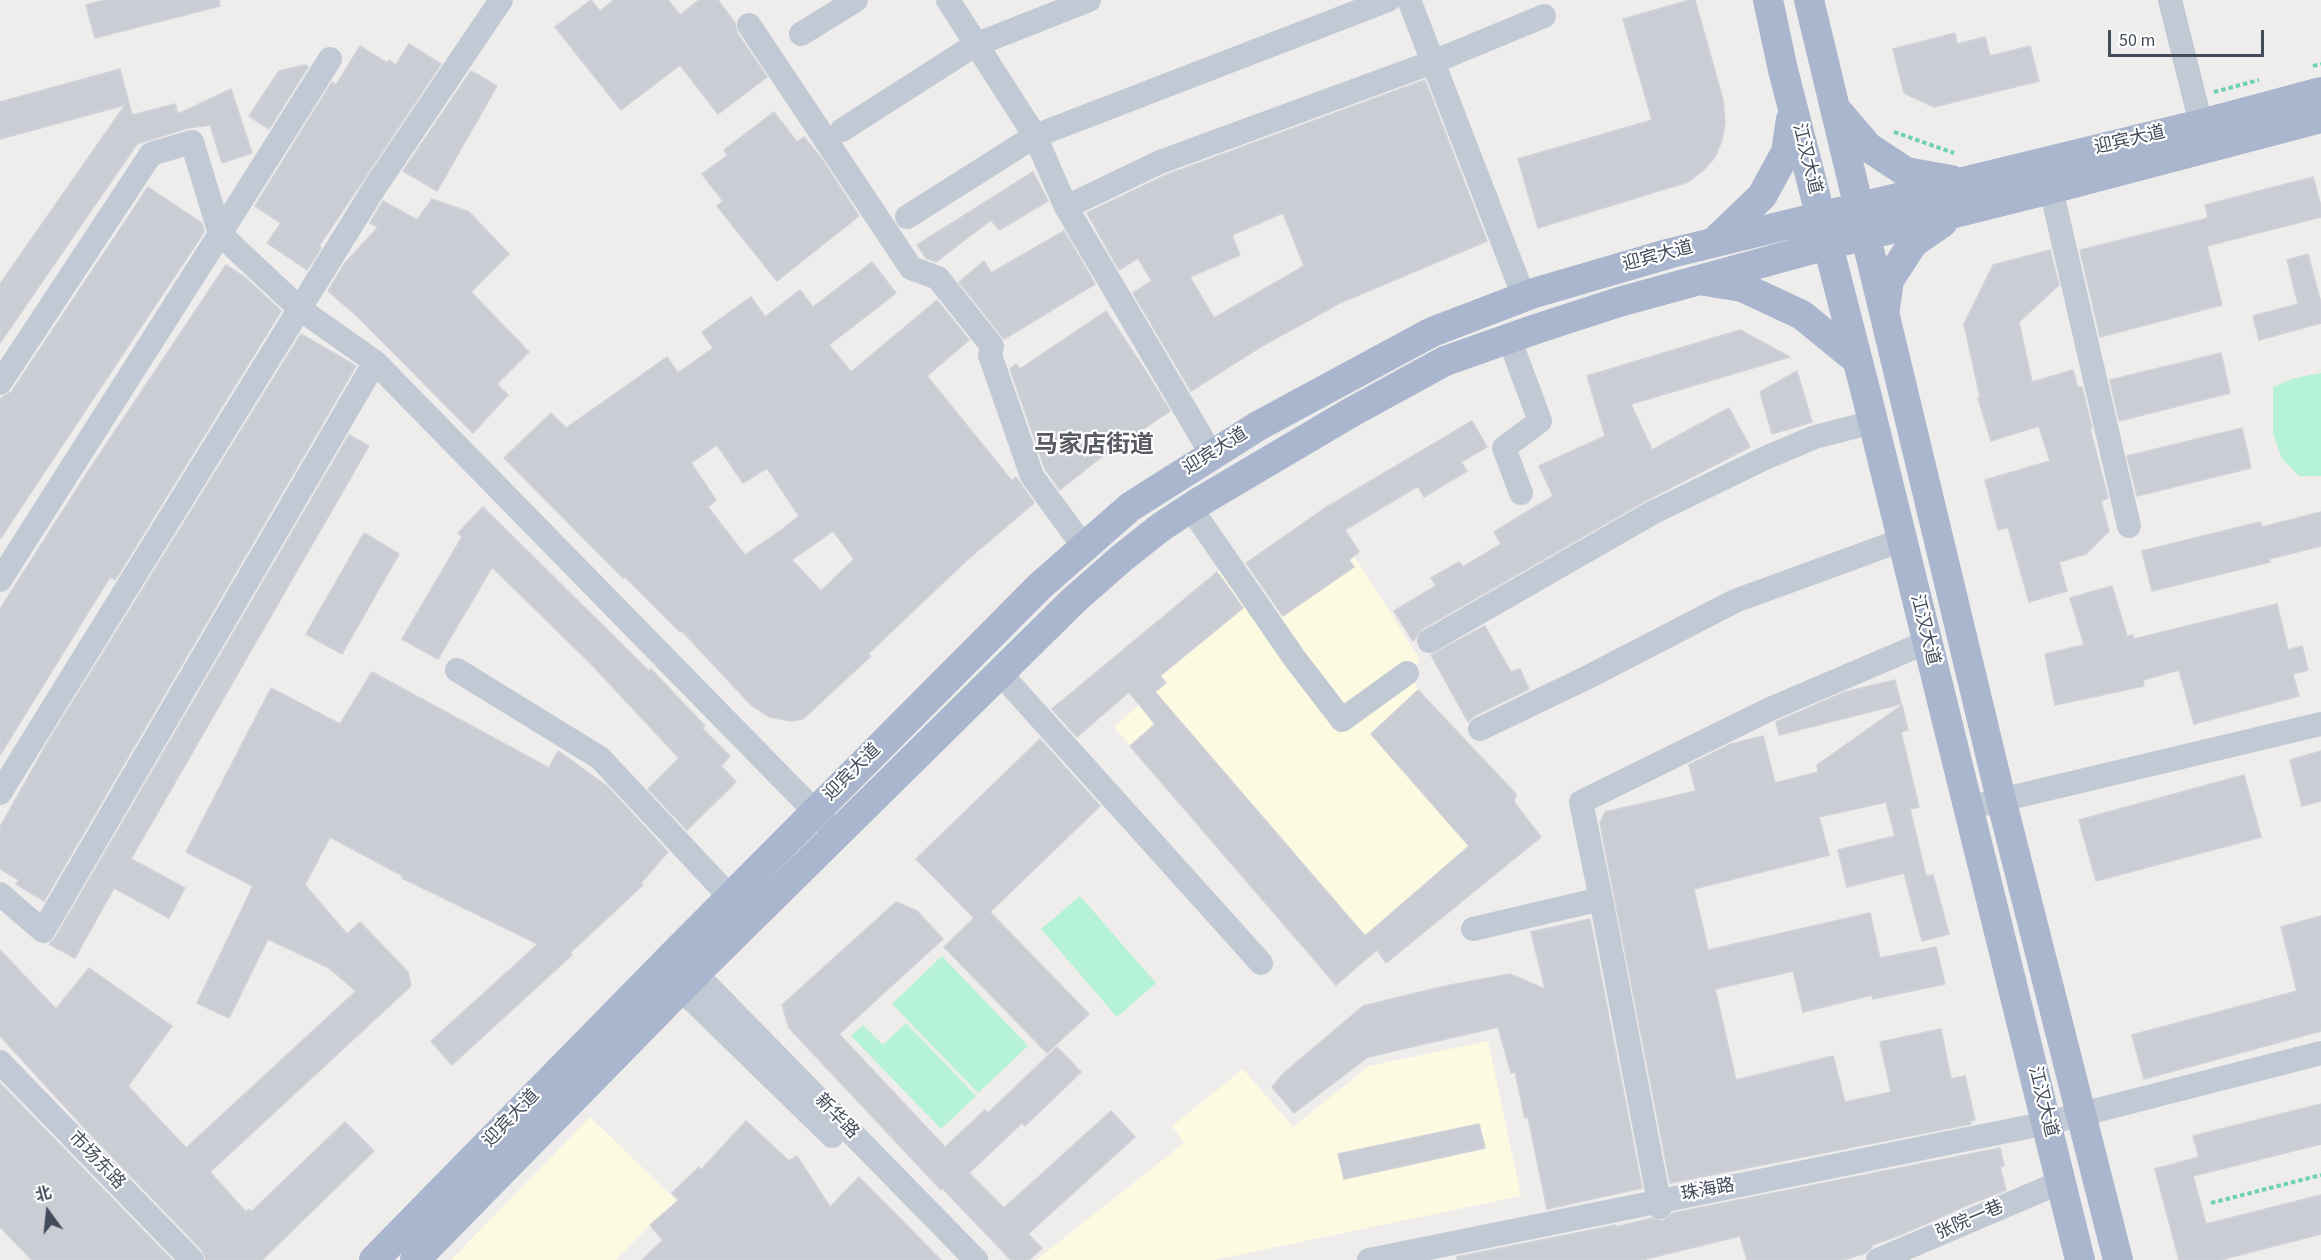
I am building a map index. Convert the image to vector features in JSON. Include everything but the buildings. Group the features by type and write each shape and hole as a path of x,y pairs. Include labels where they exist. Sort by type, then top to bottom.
{"main road":[{"name":"江汉大道","path":"1768,0 2080,1260"},
{"name":"江汉大道","path":"1809,0 2001,799 2118,1260"},
{"name":"迎宾大道","path":"374,1260 815,811 1007,618 1083,546 1130,507 1258,426 1432,332 1534,293 1713,242 1858,207 1963,169 2315,80"},
{"path":"1713,242 1762,196 1786,152 1793,107"},
{"path":"1835,107 1868,147 1906,172 1963,169"},
{"name":"迎宾大道","path":"415,1260 689,981 1096,579 1190,507 1350,413 1445,361 1509,338 1619,302 1827,245 1866,237 2321,118"},
{"path":"1884,314 1889,280 1913,243 1957,213"},
{"path":"1699,280 1742,287 1802,315 1857,360"},
{"path":"1955,759 1962,768 1970,769 1984,763 1989,750"},
{"path":"1977,847 1980,834 1995,827 2003,829 2011,839"}],"street":[{"path":"0,793 375,187 501,0"},
{"path":"801,34 856,0"},
{"path":"948,0 1035,136 1066,207 1212,455"},
{"path":"842,130 975,45 1089,0"},
{"path":"907,217 1035,136 1388,0"},
{"path":"1409,0 1524,297"},
{"path":"2169,0 2197,111"},
{"path":"1066,207 1160,162 1433,62 1544,16"},
{"path":"749,25 911,268 938,278 992,346 990,355 1032,476 1083,546"},
{"path":"0,580 330,59"},
{"path":"0,383 151,154 192,142 220,234 300,309 375,362 837,834"},
{"path":"2051,189 2129,526"},
{"path":"1509,338 1540,421 1504,448 1521,493"},
{"path":"0,894 43,931 375,362"},
{"path":"1429,641 1652,513 1765,458 1815,437 1873,422"},
{"path":"1190,507 1294,658 1342,720 1407,672"},
{"path":"1480,729 1735,601 1902,540"},
{"path":"1659,1204 1581,802 1770,709 1927,642"},
{"path":"457,670 600,758 730,897"},
{"path":"1000,673 1261,963"},
{"path":"1967,808 2321,724"},
{"path":"1473,929 1601,899"},
{"name":"新华路","path":"689,981 959,1260"},
{"name":"新华路","path":"689,981 976,1260"},
{"name":"珠海路","path":"1369,1260 2048,1127 2082,1113 2321,1053"},
{"name":"市场东路","path":"0,1062 192,1260"},
{"name":"张院一巷","path":"1878,1260 2062,1185"},
{"name":"张院一巷","path":"1895,1260 2062,1185"},
{"name":"珠海路","path":"1400,1260 1659,1204"}],"path":[{"path":"2315,80 2321,64"},
{"path":"2197,111 2263,79"},
{"path":"1885,129 1963,169"},
{"path":"2211,1203 2321,1175"}],"shaded area":[{"path":"1354,556 1419,658 1412,676 1418,690 1541,837 1386,963 1377,951 1336,985 1114,727 1139,705 1125,687 1157,660 1138,637 1218,571 1238,558 1279,618 1354,567 1348,559"},
{"path":"1488,1041 1521,1196 1214,1260 1036,1260 1184,1143 1172,1126 1243,1069 1293,1127 1369,1066"},
{"path":"590,1117 678,1202 650,1225 616,1260 451,1260"}],"green space":[{"path":"2321,373 2321,476 2299,476 2282,459 2273,433 2273,387 2295,378"},
{"path":"1080,896 1156,983 1117,1017 1041,929"},
{"path":"942,956 1028,1046 978,1093 892,1004"},
{"path":"906,1023 976,1096 941,1129 851,1036 863,1025 883,1045"}],"district":[{"name":"马家店街道","path":"1094,447"}]}
